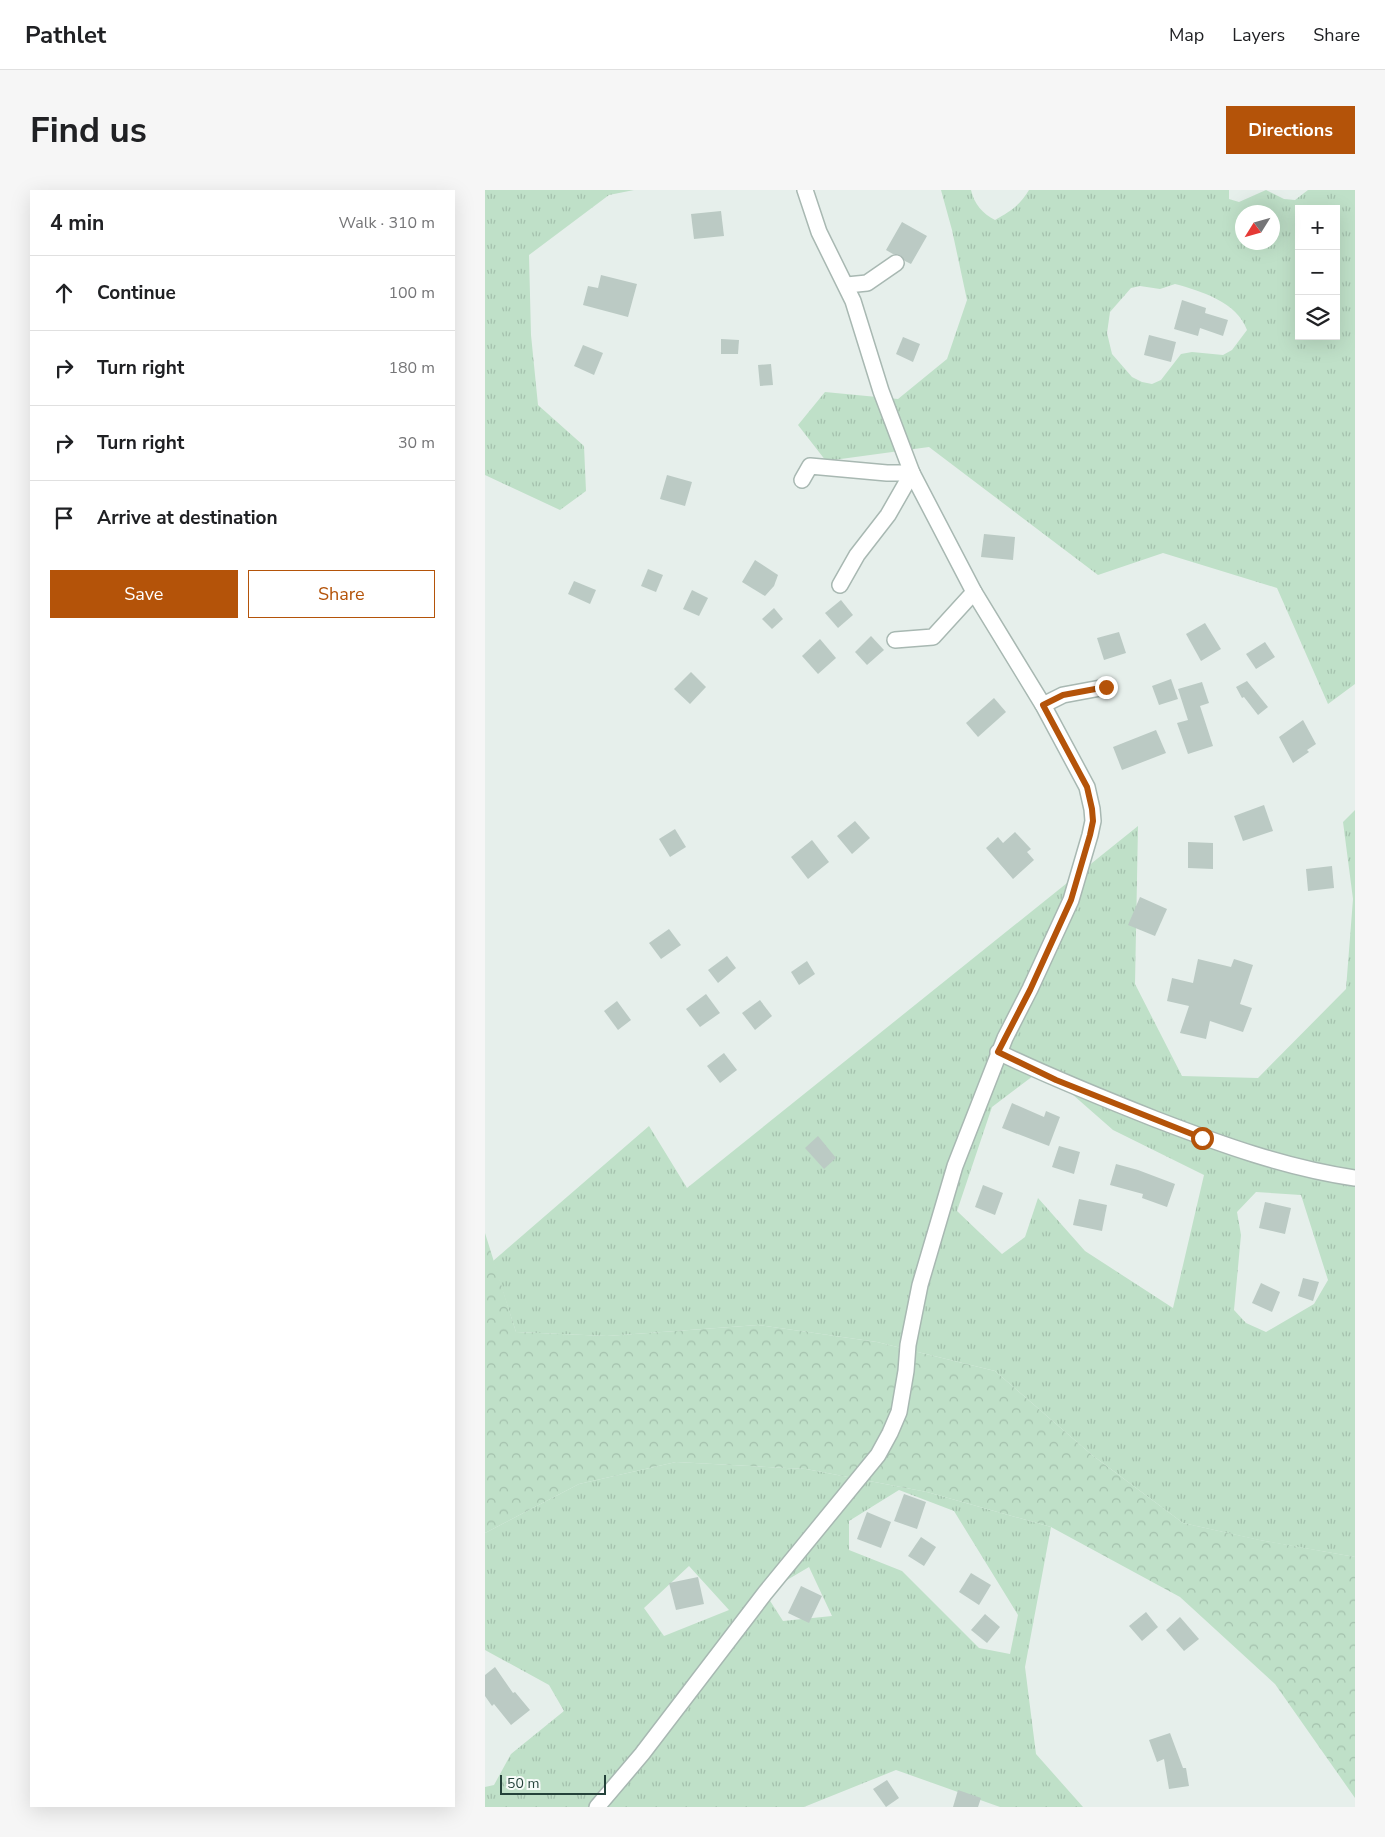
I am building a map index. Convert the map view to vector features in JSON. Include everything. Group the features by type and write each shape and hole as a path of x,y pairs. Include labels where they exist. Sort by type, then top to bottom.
{"street":[{"path":"597,1807 642,1754 765,1593 878,1455 891,1433 903,1394 908,1345 920,1285 955,1166 998,1052 1030,990 1071,900 1093,821 1087,787 1043,705 974,592 912,473 890,416 847,285 819,232 805,190"},
{"path":"847,285 867,284 896,263"},
{"path":"802,480 810,466 887,473 912,473"},
{"path":"840,585 857,555 889,515 912,473"},
{"path":"895,640 933,637 974,592"},
{"path":"1043,705 1063,695 1106,687"},
{"path":"998,1052 1056,1080 1202,1138 1267,1159 1355,1178"}],"green space":[{"path":"485,190 634,190 609,195 529,255 531,335 538,405 584,446 586,491 560,510 485,475"},
{"path":"941,190 971,190 974,200 980,208 995,220 1015,207 1029,190 1229,190 1229,199 1239,202 1266,190 1284,199 1295,200 1308,190 1355,190 1355,684 1328,704 1277,588 1163,553 1098,575 929,447 826,461 798,425 825,392 898,399 947,359 967,300 952,230","holes":["1175,284 1207,294 1227,305 1242,320 1247,330 1232,350 1223,355 1192,352 1181,354 1161,380 1152,384 1142,382 1132,377 1112,354 1107,333 1110,312 1131,288 1140,286 1160,289"]},
{"path":"1355,810 1355,1557 1259,1540 1183,1523 1092,1455 995,1371 877,1342 758,1325 607,1336 516,1332 493,1261 649,1126 687,1188 1138,826 1135,984 1182,1076 1258,1078 1346,989 1353,899 1343,822","holes":["1033,1076 1056,1080 1113,1130 1204,1175 1173,1308 1085,1251 1038,1198 1025,1237 1002,1254 957,1211 992,1107","1256,1192 1301,1195 1328,1280 1314,1304 1266,1332 1246,1323 1234,1310 1241,1235 1237,1212"]},
{"path":"485,1233 516,1332 607,1336 758,1325 877,1342 995,1371 1092,1455 1183,1523 1260,1540 1355,1557 1355,1798 1275,1684 1180,1597 1051,1527 927,1492 806,1469 676,1462 579,1484 485,1533"},
{"path":"676,1462 806,1469 927,1492 1051,1527 1025,1667 1036,1754 1083,1807 1000,1807 896,1770 804,1807 485,1807 485,1787 494,1785 511,1754 564,1711 549,1685 485,1650 485,1533 579,1484","holes":["899,1490 954,1511 1018,1615 1010,1654 979,1648 902,1571 849,1550 849,1521","689,1566 729,1610 664,1636 644,1608","809,1567 832,1616 783,1621 765,1593"]}],"building":[{"path":"721,211 724,236 694,239 691,214"},
{"path":"902,222 927,236 911,264 900,255 886,250"},
{"path":"601,275 637,284 628,317 583,305 588,286 598,288"},
{"path":"1182,300 1206,308 1205,313 1228,320 1223,336 1200,328 1198,336 1174,329"},
{"path":"1149,335 1176,342 1171,362 1144,355"},
{"path":"903,337 920,344 913,362 896,354"},
{"path":"721,339 739,340 738,354 721,354"},
{"path":"583,345 603,353 594,375 574,366"},
{"path":"771,364 773,385 760,386 758,365"},
{"path":"667,475 692,482 685,506 660,499"},
{"path":"984,534 1015,537 1013,560 981,557"},
{"path":"755,560 778,575 774,586 765,596 742,582"},
{"path":"648,569 663,575 656,592 641,586"},
{"path":"574,581 596,590 590,604 568,594"},
{"path":"692,590 708,598 699,616 683,609"},
{"path":"841,600 853,615 838,628 825,613"},
{"path":"774,608 783,619 772,629 762,619"},
{"path":"1205,623 1221,649 1201,661 1186,634"},
{"path":"1119,632 1126,653 1104,660 1097,638"},
{"path":"871,636 884,650 867,665 855,652"},
{"path":"820,639 836,658 818,674 802,656"},
{"path":"1265,642 1275,657 1256,669 1246,654"},
{"path":"691,672 706,687 690,704 674,689"},
{"path":"1171,679 1178,699 1159,705 1152,686"},
{"path":"1247,681 1268,707 1258,715 1244,697 1242,698 1236,687"},
{"path":"1202,682 1209,703 1200,706 1213,746 1188,754 1177,723 1188,720 1178,689"},
{"path":"994,698 1006,712 978,737 966,723"},
{"path":"1303,720 1316,744 1307,750 1309,752 1293,763 1279,737"},
{"path":"1156,730 1166,753 1122,770 1113,747"},
{"path":"1264,805 1273,831 1243,841 1234,816"},
{"path":"855,821 870,838 852,854 837,836"},
{"path":"675,829 686,847 670,857 659,839"},
{"path":"1015,832 1031,849 1027,852 1034,860 1013,879 986,848 998,837 1003,843"},
{"path":"812,840 829,862 808,879 791,857"},
{"path":"1188,842 1213,843 1213,869 1188,868"},
{"path":"1332,866 1334,888 1308,891 1306,869"},
{"path":"1140,897 1167,909 1155,936 1128,925"},
{"path":"669,929 681,945 661,959 649,943"},
{"path":"727,956 736,968 718,983 708,970"},
{"path":"1198,959 1231,967 1234,959 1253,965 1240,1004 1252,1008 1243,1032 1210,1021 1206,1039 1180,1033 1189,1006 1167,1001 1172,978 1193,983"},
{"path":"807,961 815,974 799,985 791,972"},
{"path":"706,994 720,1013 700,1027 686,1009"},
{"path":"760,1000 772,1016 755,1030 742,1013"},
{"path":"617,1001 631,1020 618,1030 604,1011"},
{"path":"724,1053 737,1070 720,1083 707,1066"},
{"path":"1012,1103 1044,1117 1046,1111 1060,1117 1049,1146 1002,1128"},
{"path":"818,1136 836,1158 824,1169 805,1148"},
{"path":"1059,1146 1080,1152 1074,1174 1052,1167"},
{"path":"1116,1164 1175,1184 1167,1207 1142,1198 1143,1194 1110,1185"},
{"path":"983,1185 1003,1193 995,1215 975,1207"},
{"path":"1079,1199 1107,1205 1102,1231 1073,1225"},
{"path":"1265,1202 1291,1208 1285,1234 1259,1228"},
{"path":"1303,1278 1319,1282 1313,1301 1298,1296"},
{"path":"1261,1283 1280,1292 1272,1312 1252,1303"},
{"path":"904,1494 926,1502 917,1529 894,1521"},
{"path":"867,1512 891,1522 881,1548 857,1539"},
{"path":"921,1537 936,1547 924,1566 908,1556"},
{"path":"971,1573 991,1585 979,1605 959,1592"},
{"path":"698,1577 704,1604 676,1610 669,1583"},
{"path":"801,1586 822,1596 809,1623 788,1613"},
{"path":"1146,1612 1158,1627 1142,1641 1129,1626"},
{"path":"985,1614 1000,1627 987,1643 971,1630"},
{"path":"1180,1617 1199,1639 1184,1651 1166,1630"},
{"path":"495,1667 513,1693 515,1692 530,1710 511,1725 485,1696 485,1675"},
{"path":"1170,1733 1183,1768 1186,1768 1189,1786 1169,1789 1164,1759 1157,1762 1149,1740"},
{"path":"887,1780 899,1798 886,1807 873,1789"},
{"path":"958,1790 981,1798 978,1807 953,1807"}],"route":[{"path":"1106,687 1063,695 1043,705 1087,787 1093,821 1071,900 1030,990 998,1052 1056,1080 1202,1138"}]}
